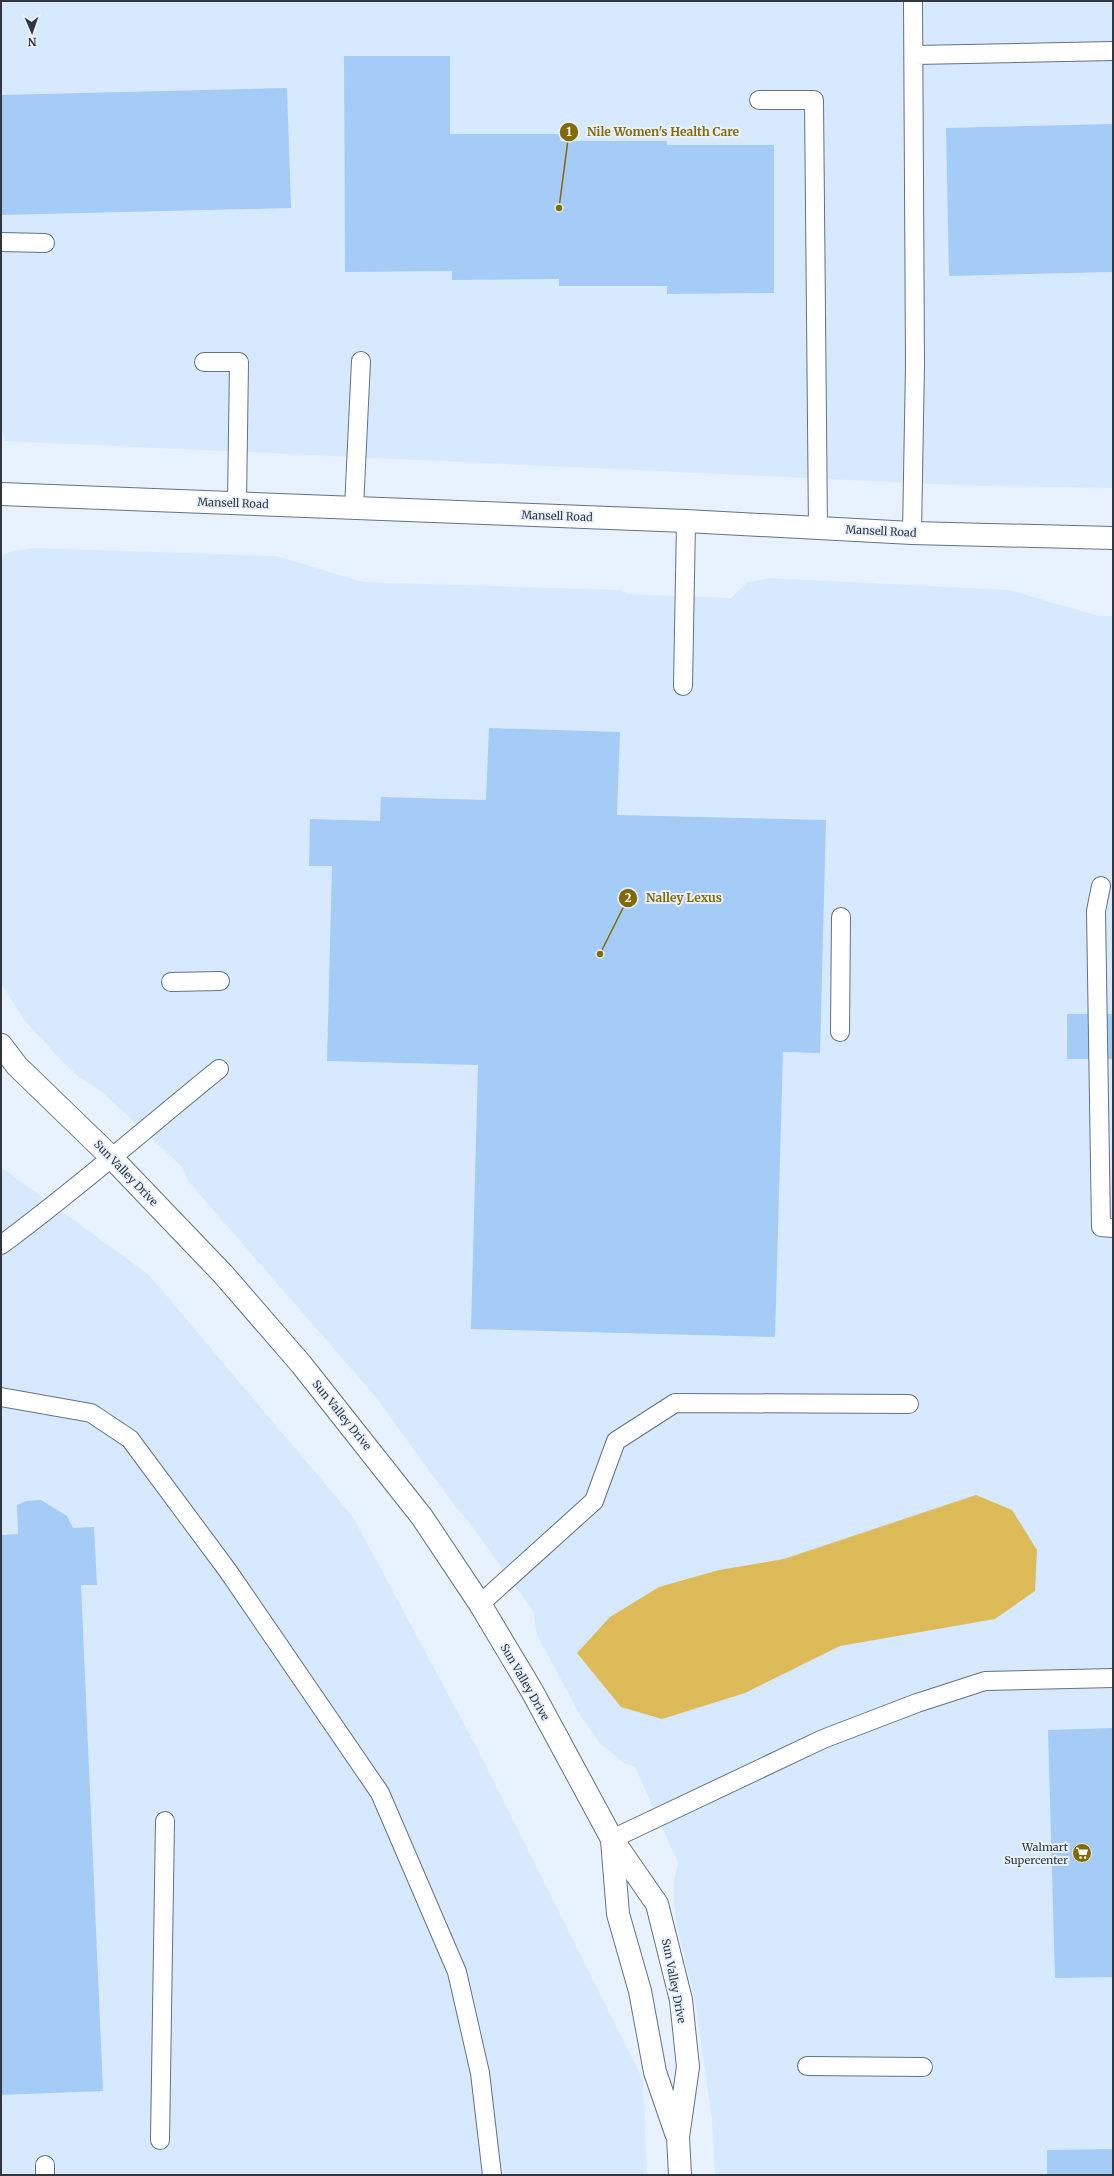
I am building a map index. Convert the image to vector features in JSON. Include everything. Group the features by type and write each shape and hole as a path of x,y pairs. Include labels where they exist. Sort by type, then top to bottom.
{"street":[{"name":"Mansell Road","path":"1,494 686,521 912,533 1113,538"},
{"name":"Sun Valley Drive","path":"1,1046 17,1066 111,1157 223,1274 300,1364 422,1517 480,1604 532,1691 612,1839 657,1904 681,2000 688,2067 678,2137 680,2175"},
{"name":"Sun Valley Drive","path":"612,1839 618,1914 640,1991 655,2072 678,2137"}],"lane":[{"path":"912,533 915,364 913,1"},
{"path":"914,55 1113,51"},
{"path":"759,100 814,100 818,529"},
{"path":"1,242 45,243"},
{"path":"354,508 361,361"},
{"path":"204,362 239,362 238,503"},
{"path":"683,686 686,521"},
{"path":"1101,886 1096,910 1107,1118 1101,1227 1113,1228"},
{"path":"840,1032 841,917"},
{"path":"170,982 220,981"},
{"path":"1,1245 57,1204 111,1157 218,1069"},
{"path":"1,1397 91,1413 130,1440 228,1570 380,1793 457,1972 480,2073 492,2175"},
{"path":"480,1604 594,1501 616,1441 675,1403 909,1404"},
{"path":"612,1839 823,1739 917,1703 985,1681 1113,1678"},
{"path":"160,2140 165,1821"},
{"path":"807,2066 922,2067"}],"shaded area":[{"path":"1,1 1113,1 1113,488 978,486 5,441 1,426"},
{"path":"37,548 276,556 363,582 620,590 629,594 731,598 748,582 770,578 1009,590 1099,616 1113,616 1113,2175 715,2175 712,2120 696,2006 678,1932 674,1905 674,1880 678,1863 635,1767 624,1763 600,1743 581,1717 537,1635 533,1611 469,1522 458,1510 374,1395 188,1181 183,1168 101,1091 80,1078 62,1061 25,1021 1,983 1,556 12,551"},
{"path":"1,1167 149,1275 353,1517 479,1752 643,2080 647,2175 1,2175"},
{"path":"976,1495 1012,1510 1037,1550 1035,1591 995,1619 840,1646 745,1693 662,1719 621,1707 577,1653 610,1617 659,1587 719,1570 784,1559"}],"building":[{"path":"344,56 450,56 450,134 560,134 560,141 667,141 667,145 774,145 774,293 667,294 667,286 559,286 559,279 452,280 452,271 345,272"},
{"path":"287,88 291,208 1,215 1,95"},
{"path":"1113,124 1113,272 949,276 946,128"},
{"path":"489,728 620,732 617,815 826,820 820,1053 783,1052 775,1337 471,1329 478,1065 327,1061 332,866 309,866 310,819 380,821 381,797 486,800"},
{"path":"1067,1014 1113,1014 1113,1059 1067,1059"},
{"path":"41,1500 67,1516 73,1528 94,1527 97,1585 81,1585 103,2091 1,2095 1,1535 18,1534 17,1505 26,1501"},
{"name":"Walmart Supercenter","path":"1113,1728 1113,1977 1055,1978 1048,1730"},
{"path":"1113,2149 1113,2175 1047,2175 1047,2150"}],"place":[{"name":"Nile Women's Health Care","path":"559,208"},
{"name":"Nalley Lexus","path":"600,954"},
{"name":"Walmart Supercenter","path":"1082,1853"}]}
